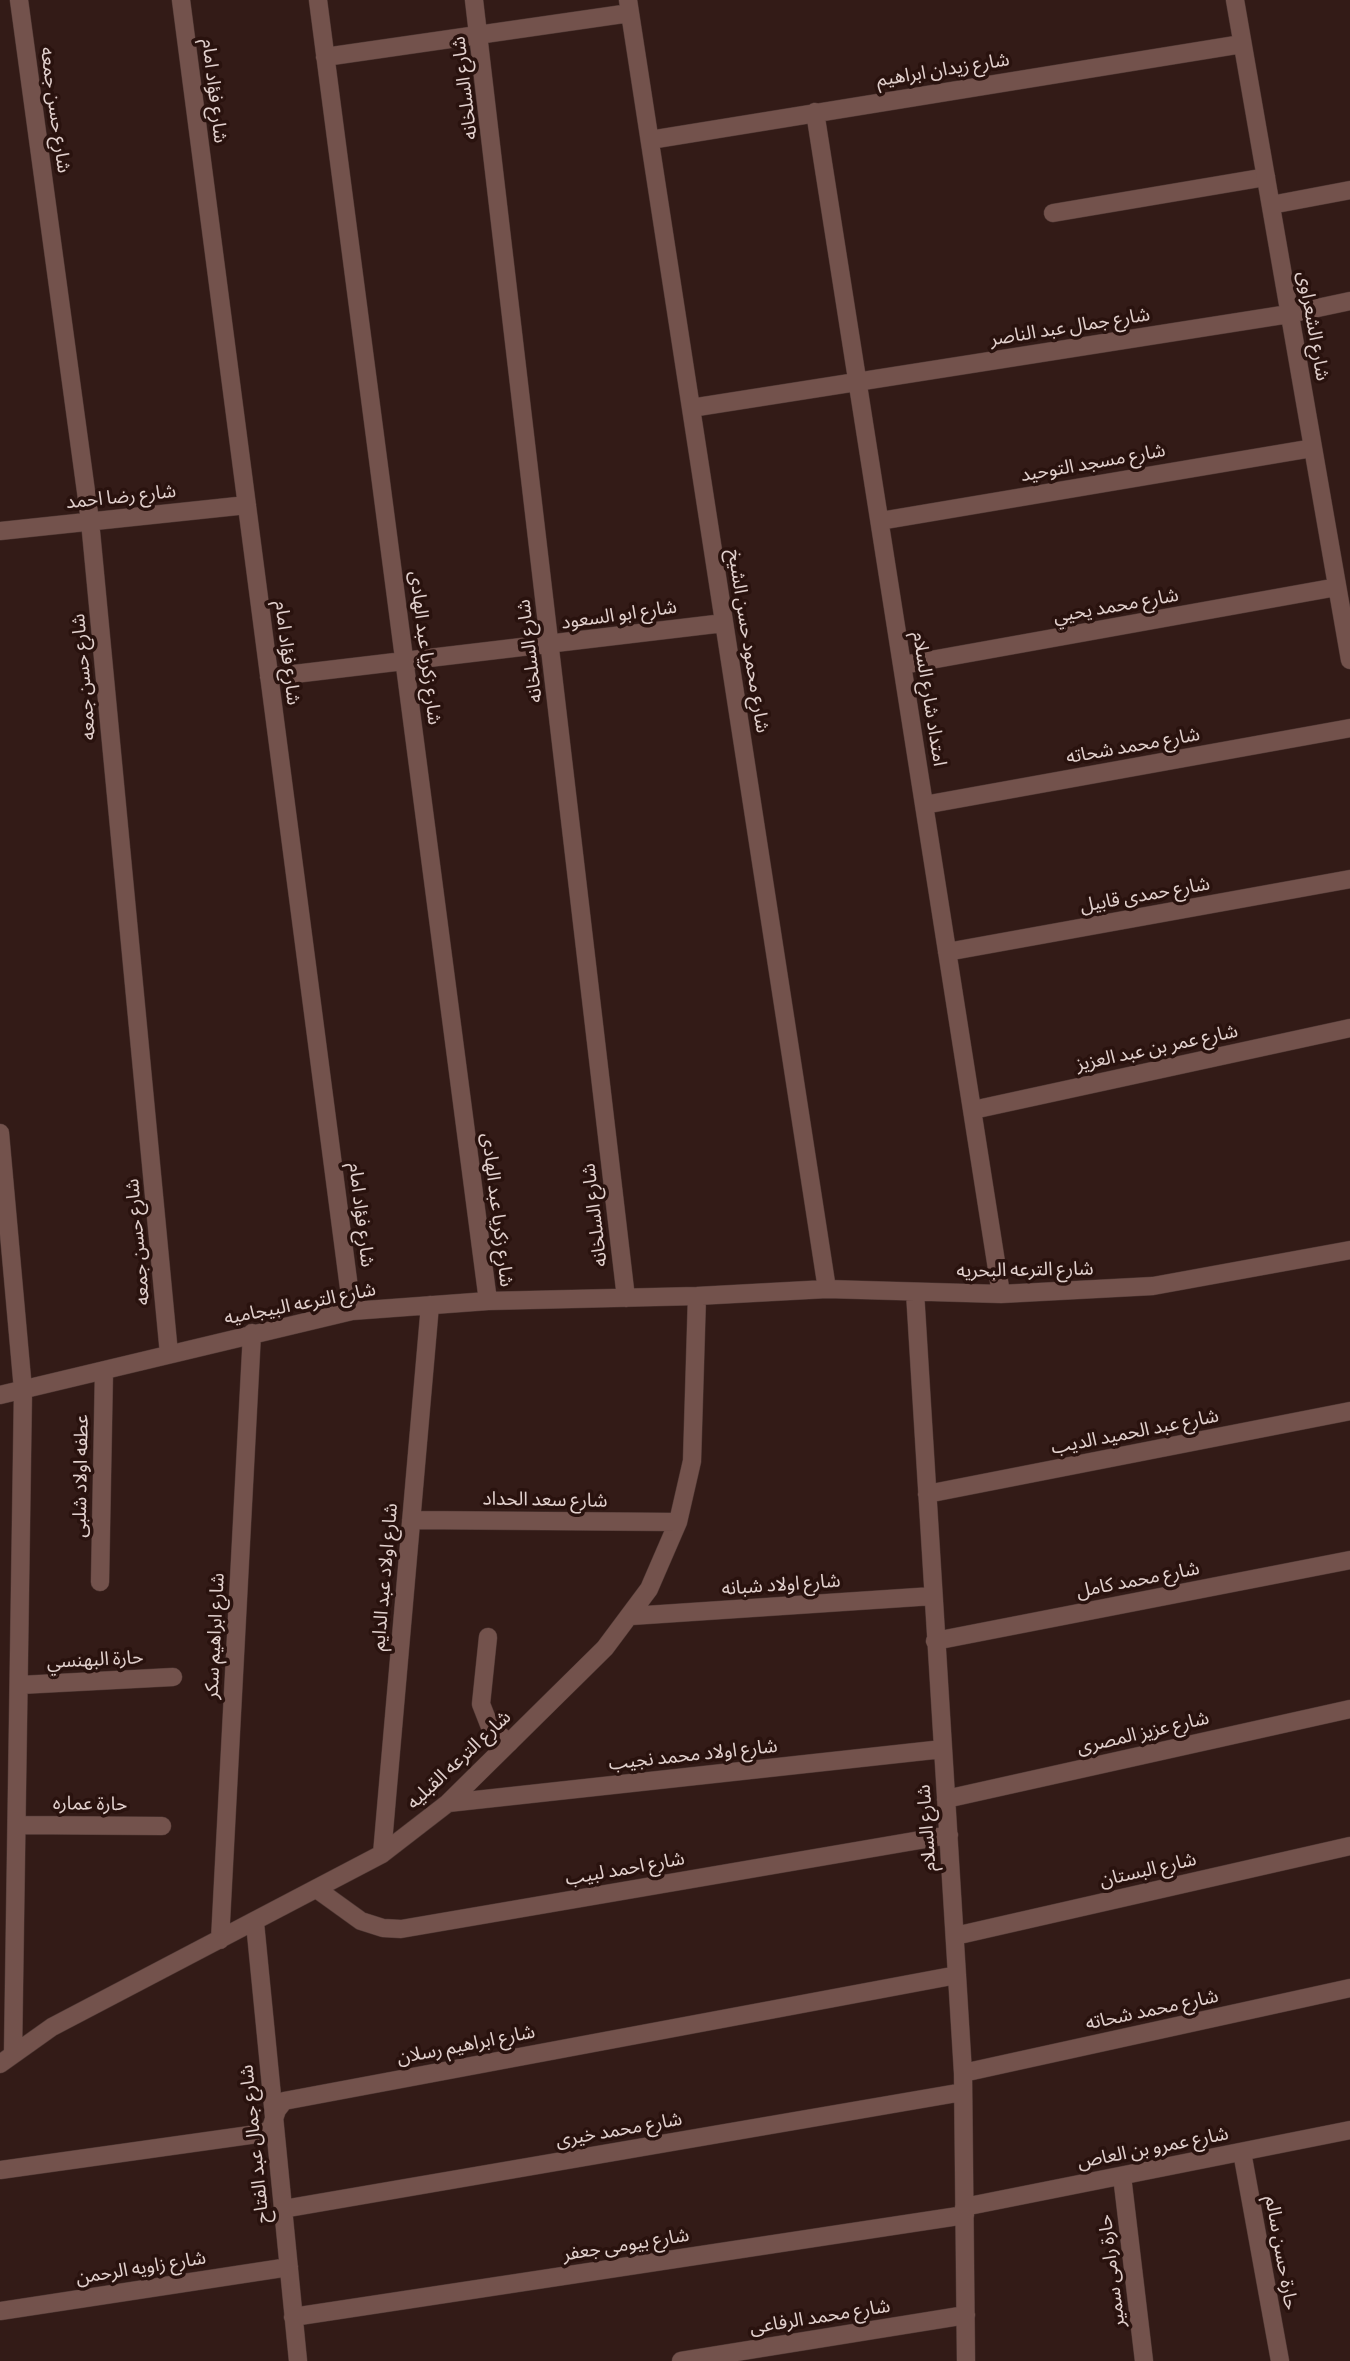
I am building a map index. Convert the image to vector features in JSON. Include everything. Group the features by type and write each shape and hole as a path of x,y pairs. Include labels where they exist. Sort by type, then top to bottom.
{"street":[{"name":"شارع حسن جمعه","path":"19,0 90,521 169,1354"},
{"name":"شارع فؤاد امام","path":"181,0 352,1311"},
{"name":"شارع زكريا عبد الهادى","path":"318,0 488,1301"},
{"name":"شارع السلخانه","path":"474,0 626,1298"},
{"name":"شارع الشعراوى","path":"1235,0 1350,660"},
{"path":"325,57 480,35 629,6"},
{"name":"شارع محمود حسن الشيخ","path":"629,6 827,1289"},
{"name":"شارع زيدان ابراهيم","path":"650,141 1242,44"},
{"name":"امتداد شارع السلام","path":"815,112 1001,1294"},
{"path":"1053,213 1266,177"},
{"path":"1271,205 1350,190"},
{"name":"شارع جمال عبد الناصر","path":"691,408 1289,314 1350,301"},
{"name":"شارع مسجد التوحيد","path":"880,521 1313,448"},
{"name":"شارع رضا احمد","path":"0,531 247,505"},
{"name":"شارع محمد يحيي","path":"903,666 1337,587"},
{"name":"شارع ابو السعود","path":"269,677 551,646 724,623"},
{"name":"شارع محمد شحاته","path":"924,805 1350,728"},
{"name":"شارع حمدى قابيل","path":"947,951 1350,879"},
{"name":"شارع عمر بن عبد العزيز","path":"973,1110 1350,1028"},
{"path":"0,1133 23,1390 17,1825 6,2059"},
{"name":"شارع الترعه البحريه","path":"697,1296 827,1289 1001,1294 1153,1286 1350,1250"},
{"name":"شارع السلام","path":"915,1292 963,2073 966,2361"},
{"name":"شارع الترعه البيجاميه","path":"0,1395 352,1311 488,1301 697,1296"},
{"name":"شارع الترعه القبليه","path":"6,2059 52,2026 255,1923 382,1854 448,1803 605,1648 649,1589 678,1522 692,1461 697,1296"},
{"name":"شارع اولاد عبد الدايم","path":"382,1854 430,1305"},
{"name":"شارع ابراهيم سكر","path":"220,1940 252,1333"},
{"name":"عطفه اولاد شلبى","path":"100,1582 104,1370"},
{"name":"شارع عبد الحميد الديب","path":"927,1494 1350,1412"},
{"name":"شارع سعد الحداد","path":"411,1520 678,1522"},
{"name":"شارع محمد كامل","path":"935,1641 1350,1560"},
{"name":"شارع اولاد شبانه","path":"631,1616 933,1596"},
{"path":"488,1637 481,1704 490,1727 509,1742"},
{"name":"حارة البهنسي","path":"20,1685 173,1677"},
{"name":"شارع عزيز المصرى","path":"946,1799 1350,1709"},
{"name":"شارع اولاد محمد نجيب","path":"448,1803 943,1749"},
{"name":"حارة عماره","path":"17,1825 162,1826"},
{"name":"شارع احمد لبيب","path":"318,1890 362,1921 383,1928 401,1929 948,1835"},
{"name":"شارع البستان","path":"955,1936 1350,1846"},
{"name":"شارع جمال عبد الفتاح","path":"255,1923 298,2361"},
{"name":"شارع ابراهيم رسلان","path":"0,2170 264,2133 274,2122 276,2110 284,2101 957,1975"},
{"name":"شارع محمد شحاته","path":"963,2073 1350,1988"},
{"name":"شارع محمد خيرى","path":"283,2210 963,2092"},
{"name":"شارع عمرو بن العاص","path":"964,2211 1350,2130"},
{"name":"حارة حسن سالم","path":"1242,2152 1280,2361"},
{"name":"حارة رامى سمير","path":"1122,2176 1144,2361"},
{"name":"شارع بيومى جعفر","path":"293,2317 964,2211"},
{"name":"شارع زاويه الرحمن","path":"0,2311 289,2267"},
{"name":"شارع محمد الرفاعى","path":"681,2361 966,2315"}]}
